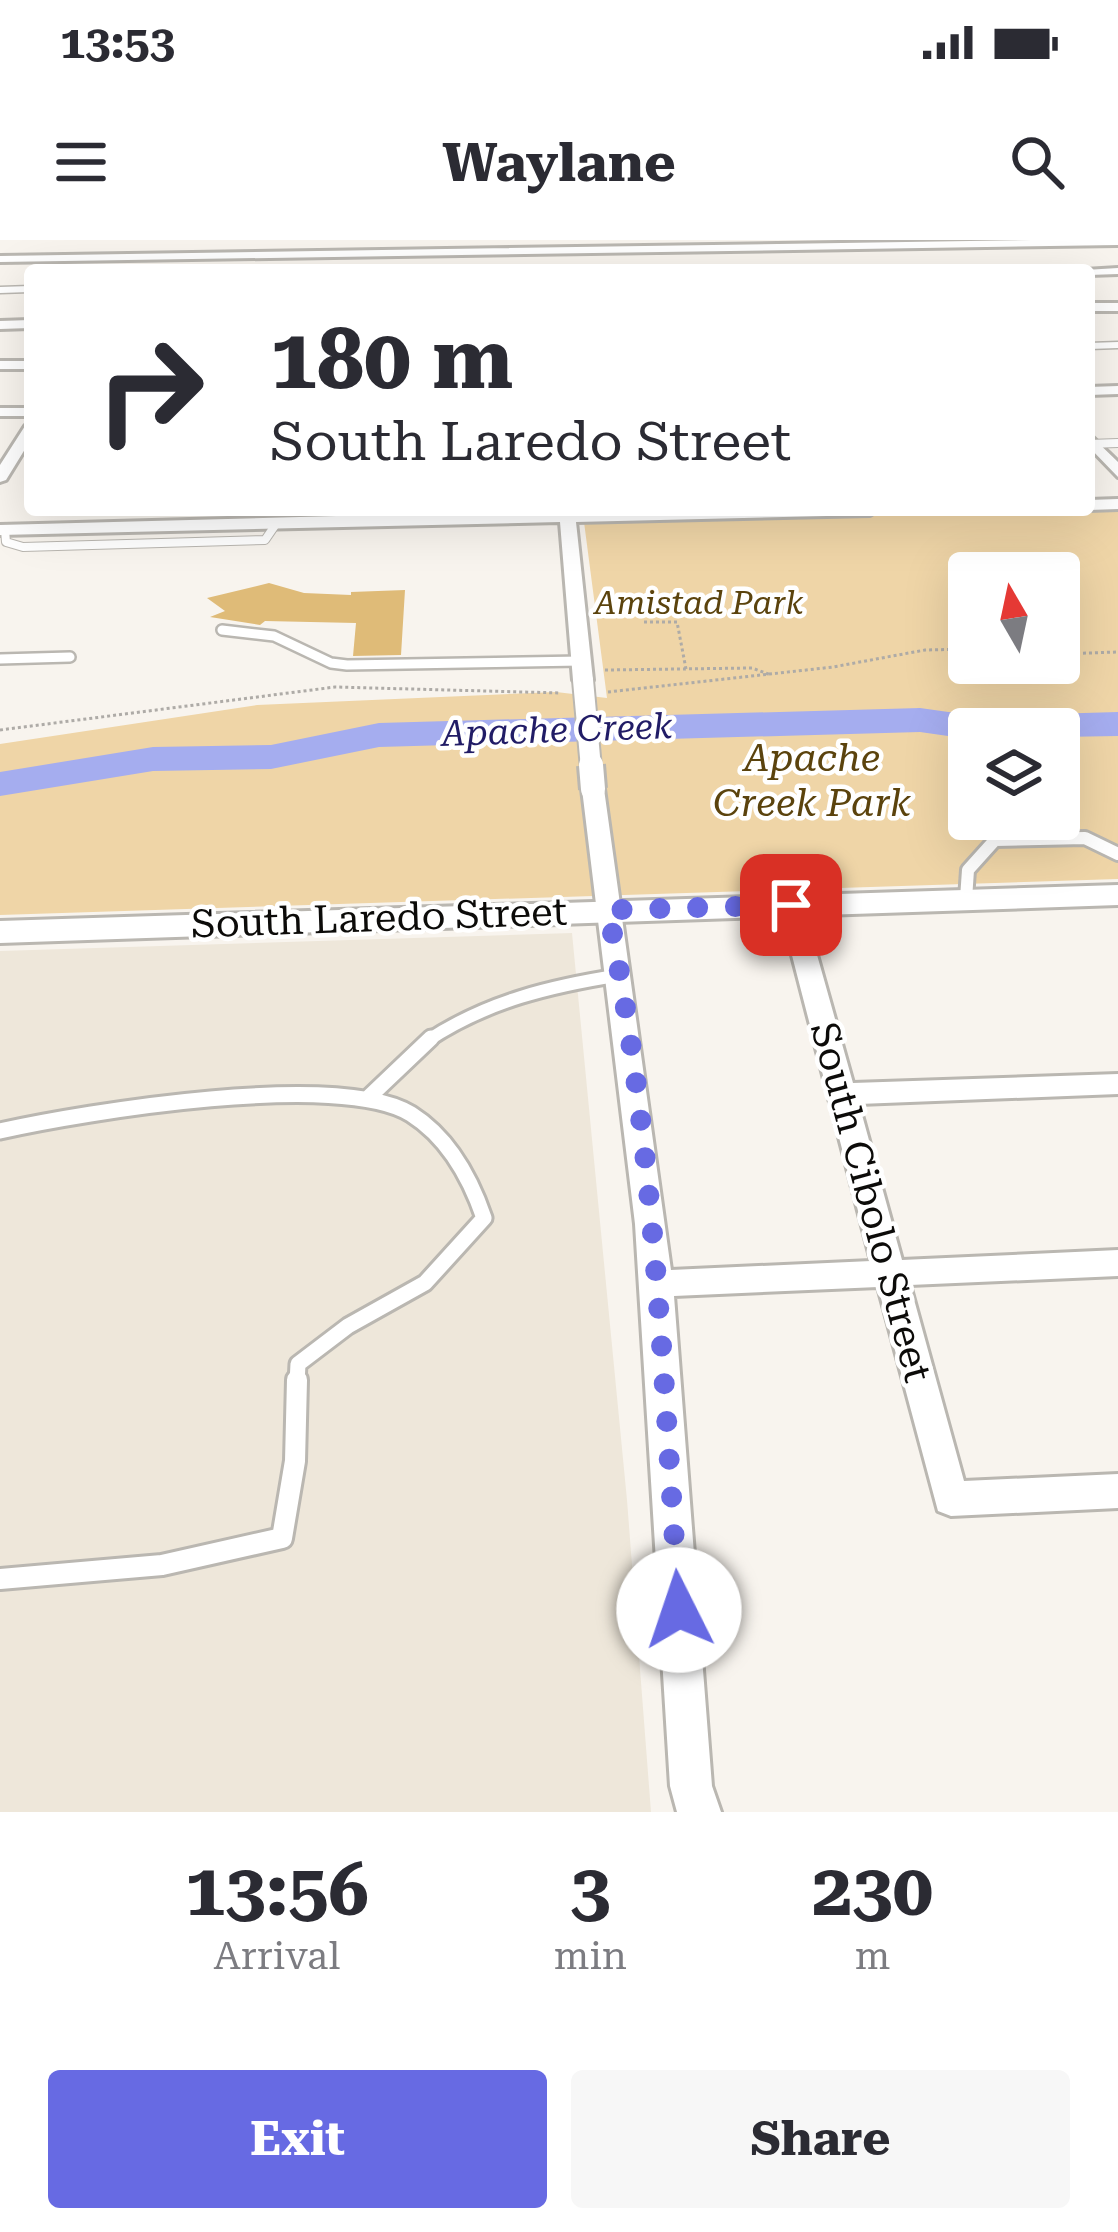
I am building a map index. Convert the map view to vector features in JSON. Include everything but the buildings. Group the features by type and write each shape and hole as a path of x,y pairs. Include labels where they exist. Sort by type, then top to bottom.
{"main road":[{"name":"South Laredo Street","path":"0,932 1118,895"}],"street":[{"path":"132,264 146,240"},
{"path":"0,259 340,247 1116,242"},
{"path":"928,243 941,258"},
{"path":"2,470 24,438"},
{"path":"1095,447 1118,472"},
{"path":"3,530 470,516"},
{"path":"568,516 591,676 593,788 621,975 657,1284 695,1799"},
{"name":"South Cibolo Street","path":"791,905 951,1499 1118,1491"},
{"path":"842,1094 1118,1084"},
{"path":"657,1284 1118,1263"}],"lane":[{"path":"222,630 274,636 331,663 347,665 591,676"},
{"path":"0,659 70,657"},
{"path":"967,899 968,870 995,840 1085,838 1118,854"},
{"path":"369,1096 416,1045 468,1014 542,987 621,975"},
{"path":"0,1131 286,1095 369,1096 420,1121 452,1147 475,1188 484,1218 424,1283 348,1326 298,1364 295,1461 282,1538 162,1565 0,1579"}],"path":[{"path":"644,622 677,622 686,669"},
{"path":"591,676 771,675 948,649"},
{"path":"1080,654 1118,652"},
{"path":"591,676 752,668 771,675"},
{"path":"0,730 335,687 560,693"}],"shaded area":[{"path":"572,933 627,1500 651,1812 0,1812 0,951"}],"green space":[{"name":"Apache Creek Park","path":"1095,511 1118,511 1118,879 0,915 0,744 257,705 556,692 607,698 584,522 1095,516"}],"waterway":[{"name":"Apache Creek","path":"0,784 153,759 271,757 379,735 920,720 977,728 1118,724"}],"route":[{"path":"679,1610 657,1284 621,975 608,910 791,905"}],"park label":[{"name":"Amistad Park","path":"699,602"}]}
